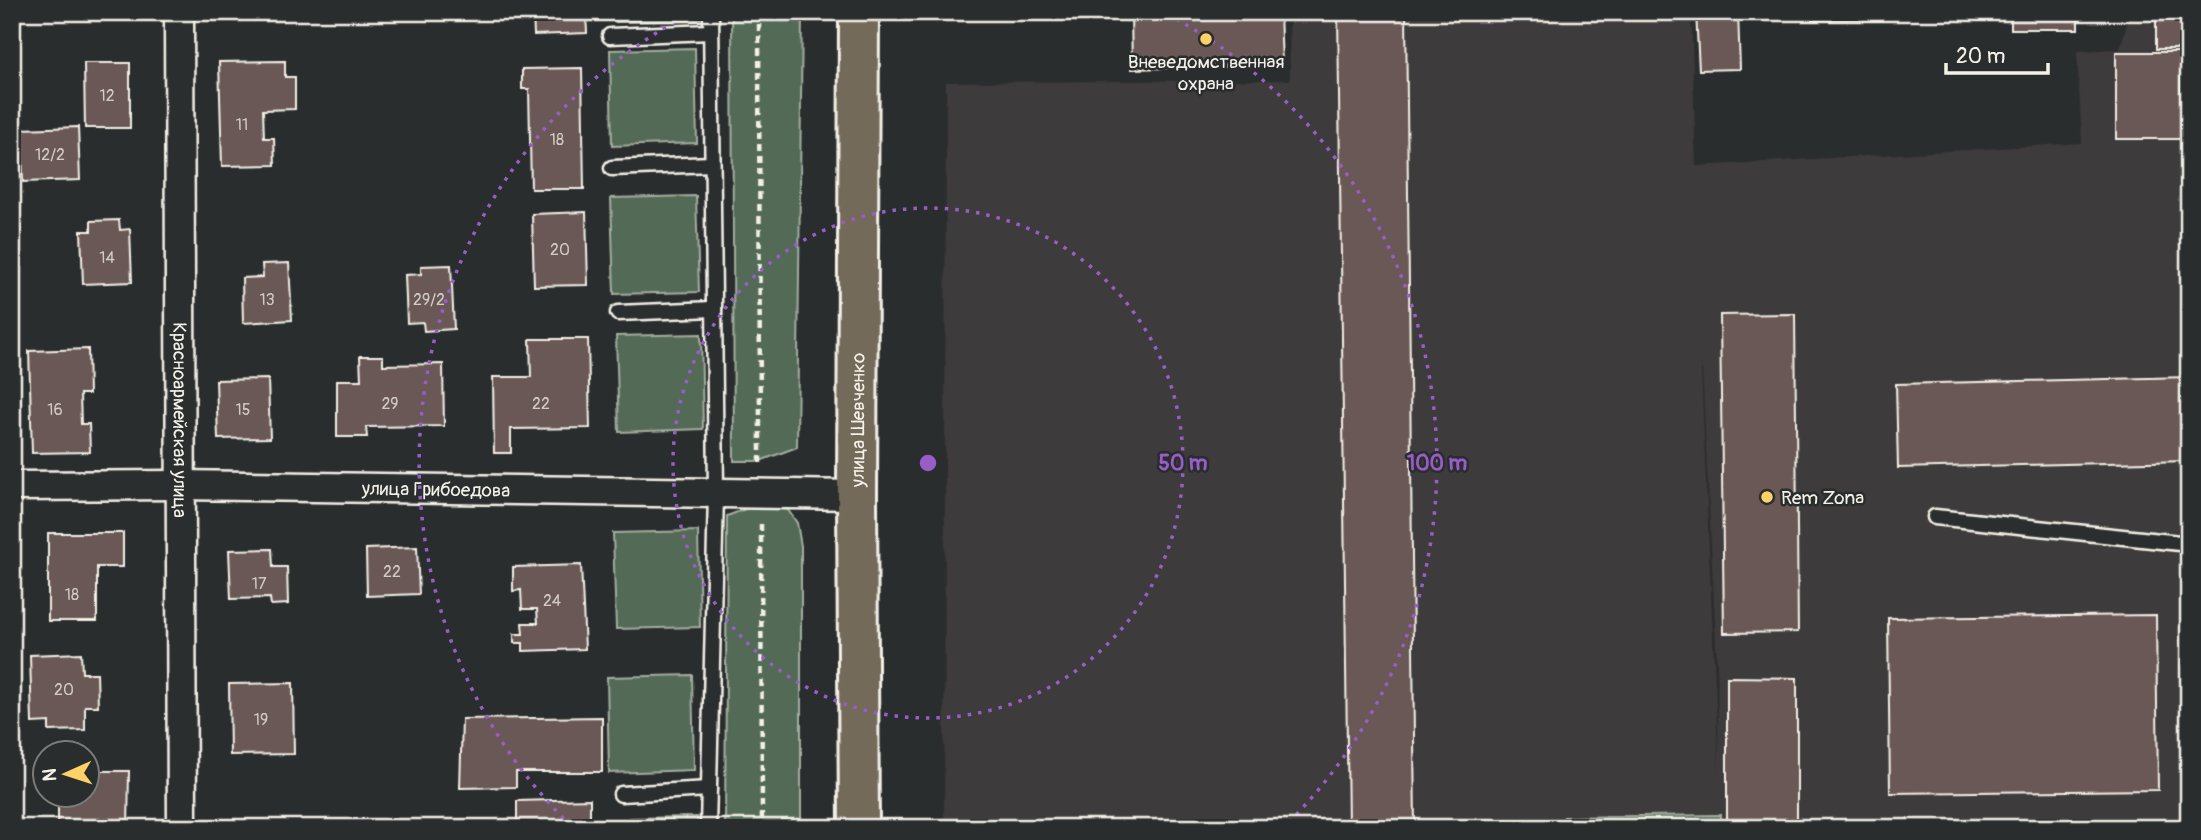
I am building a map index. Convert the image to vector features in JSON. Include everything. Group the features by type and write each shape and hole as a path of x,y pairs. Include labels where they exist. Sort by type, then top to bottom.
{"main road":[{"name":"улица Шевченко","path":"859,12 859,828"}],"street":[{"name":"Красноармейская улица","path":"179,12 182,828"},
{"name":"улица Грибоедова","path":"12,486 180,485 857,495"}],"lane":[{"path":"708,828 716,493 711,12"},
{"path":"610,36 711,32"},
{"path":"612,168 712,164"},
{"path":"618,313 714,309"},
{"path":"1935,517 2189,544"},
{"path":"621,794 709,789"}],"path":[{"path":"759,12 762,828"}],"shaded area":[{"path":"1289,12 1691,12 1696,166 2082,143 2077,51 2120,49 2130,12 2189,12 2189,828 1720,828 1719,815 1564,817 1564,828 944,828 946,82 1290,80","holes":["1701,369 1702,369 1717,664 1719,771"]}],"green space":[{"path":"616,12 700,12 700,20 616,22"},
{"path":"732,12 802,12 797,447 760,461 734,461"},
{"path":"695,48 697,143 612,146 610,50"},
{"path":"696,196 699,292 614,294 611,198"},
{"path":"701,334 703,429 619,432 616,336"},
{"path":"761,503 788,510 797,523 801,546 801,828 725,828 727,516"},
{"path":"698,531 700,627 616,629 613,533"},
{"path":"692,675 694,770 609,773 607,677"},
{"path":"1720,815 1720,828 1564,828 1564,817"},
{"path":"697,817 698,828 630,828 630,818"}],"building":[{"path":"533,12 586,12 587,33 534,35"},
{"name":"Вневедомственная охрана","path":"1131,12 1280,12 1282,65 1132,69"},
{"path":"1338,12 1406,12 1415,828 1348,828"},
{"path":"1696,12 1738,12 1740,69 1699,70"},
{"path":"1812,12 1877,12 1877,19 1812,20"},
{"path":"2011,12 2078,12 2078,29 2011,29"},
{"path":"2156,12 2189,12 2189,49 2156,49"},
{"path":"2116,52 2181,52 2181,139 2116,139"},
{"path":"285,61 285,77 295,77 295,109 263,110 264,138 274,138 275,165 222,166 219,62"},
{"path":"84,63 130,63 130,128 85,128"},
{"path":"582,68 584,189 531,189 529,89 522,89 522,69"},
{"path":"78,127 80,180 23,182 21,129"},
{"path":"586,212 588,285 534,286 532,214"},
{"path":"119,220 120,230 130,229 132,282 83,284 81,231 91,231 91,221"},
{"path":"289,263 292,320 243,323 242,278 263,277 262,264"},
{"path":"451,265 454,329 424,331 423,322 407,323 405,275 421,274 421,266"},
{"path":"1795,314 1798,632 1724,633 1720,315"},
{"path":"530,339 588,339 590,428 511,429 511,453 494,453 493,377 531,377"},
{"path":"88,349 89,394 80,394 81,424 89,424 90,452 32,453 29,351"},
{"path":"360,356 383,356 383,365 443,364 444,426 366,427 367,437 337,437 337,380 361,380"},
{"path":"2189,377 2189,461 1898,468 1896,384"},
{"path":"268,379 270,438 218,439 216,380"},
{"path":"48,533 123,533 123,567 97,567 97,621 48,621"},
{"path":"417,547 419,594 367,596 366,549"},
{"path":"272,549 273,567 287,567 288,604 271,605 270,598 231,599 229,550"},
{"path":"581,565 585,649 523,651 523,643 514,643 514,634 523,634 522,623 538,623 537,609 522,609 521,590 513,591 513,567"},
{"path":"2156,615 2158,790 1890,793 1888,618"},
{"path":"81,653 82,673 97,673 98,706 85,706 85,730 49,731 49,722 32,723 30,655"},
{"path":"1727,677 1797,678 1797,828 1727,828"},
{"path":"293,683 294,754 230,755 229,684"},
{"path":"602,717 602,772 516,772 516,787 460,788 462,719"},
{"path":"102,771 129,771 128,828 58,828 58,808 102,808"},
{"path":"590,799 590,819 599,819 599,828 517,828 517,801"}],"place":[{"name":"Вневедомственная охрана","path":"1206,39"},
{"name":"Rem Zona","path":"1767,497"}]}
